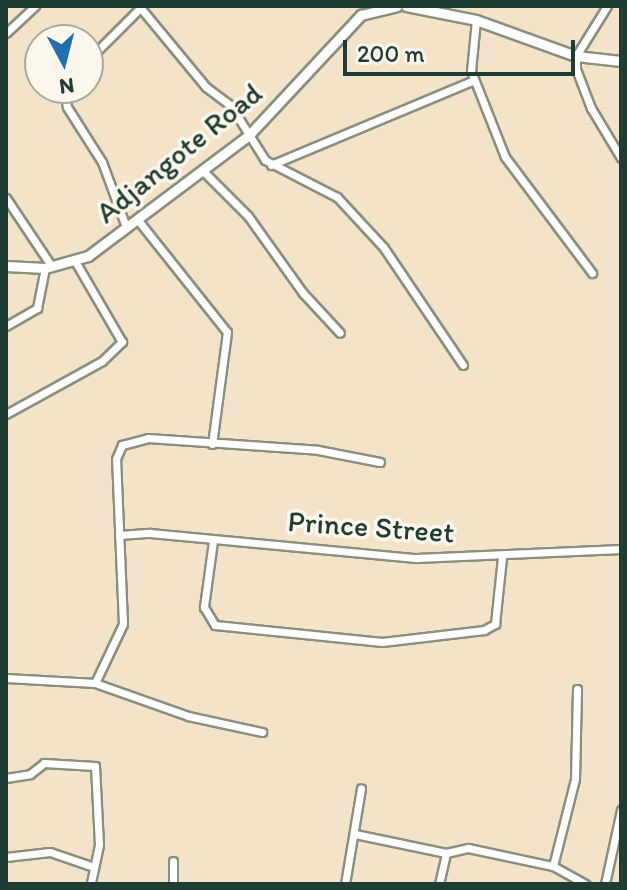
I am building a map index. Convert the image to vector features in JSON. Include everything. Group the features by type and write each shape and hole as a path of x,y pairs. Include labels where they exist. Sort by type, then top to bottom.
{"street":[{"path":"6,33 35,6"},
{"name":"Adjangote Road","path":"6,266 49,267 76,263 248,136 361,15 397,6"},
{"path":"406,6 437,8 576,56 621,61"},
{"path":"607,6 576,56 578,77 591,108 621,158"},
{"path":"104,43 139,7 206,87 231,106 248,136 271,165 345,205 397,263 463,365"},
{"path":"476,20 470,53 474,80 505,157 592,273"},
{"path":"271,165 474,80"},
{"path":"66,104 99,153 126,227"},
{"path":"203,171 248,216 303,293 340,333"},
{"path":"6,198 49,267 37,308 6,326"},
{"path":"137,219 227,332 212,444"},
{"path":"6,414 102,361 122,342 76,263"},
{"path":"95,683 123,624 116,459 122,445 148,438 318,450 380,462"},
{"name":"Prince Street","path":"119,535 150,533 416,558 502,557 621,549"},
{"path":"213,541 204,607 215,625 382,642 484,630 495,624 502,557"},
{"path":"6,678 95,683 188,716 262,732"},
{"path":"553,866 575,779 577,689"},
{"path":"6,778 21,778 55,761 95,766 99,845 91,884"},
{"path":"345,884 361,788"},
{"path":"605,884 621,811"},
{"path":"355,834 446,853 468,848 494,850 553,866 585,884"},
{"path":"6,857 50,852 94,867"},
{"path":"439,884 446,853"},
{"path":"173,861 173,884"}]}
